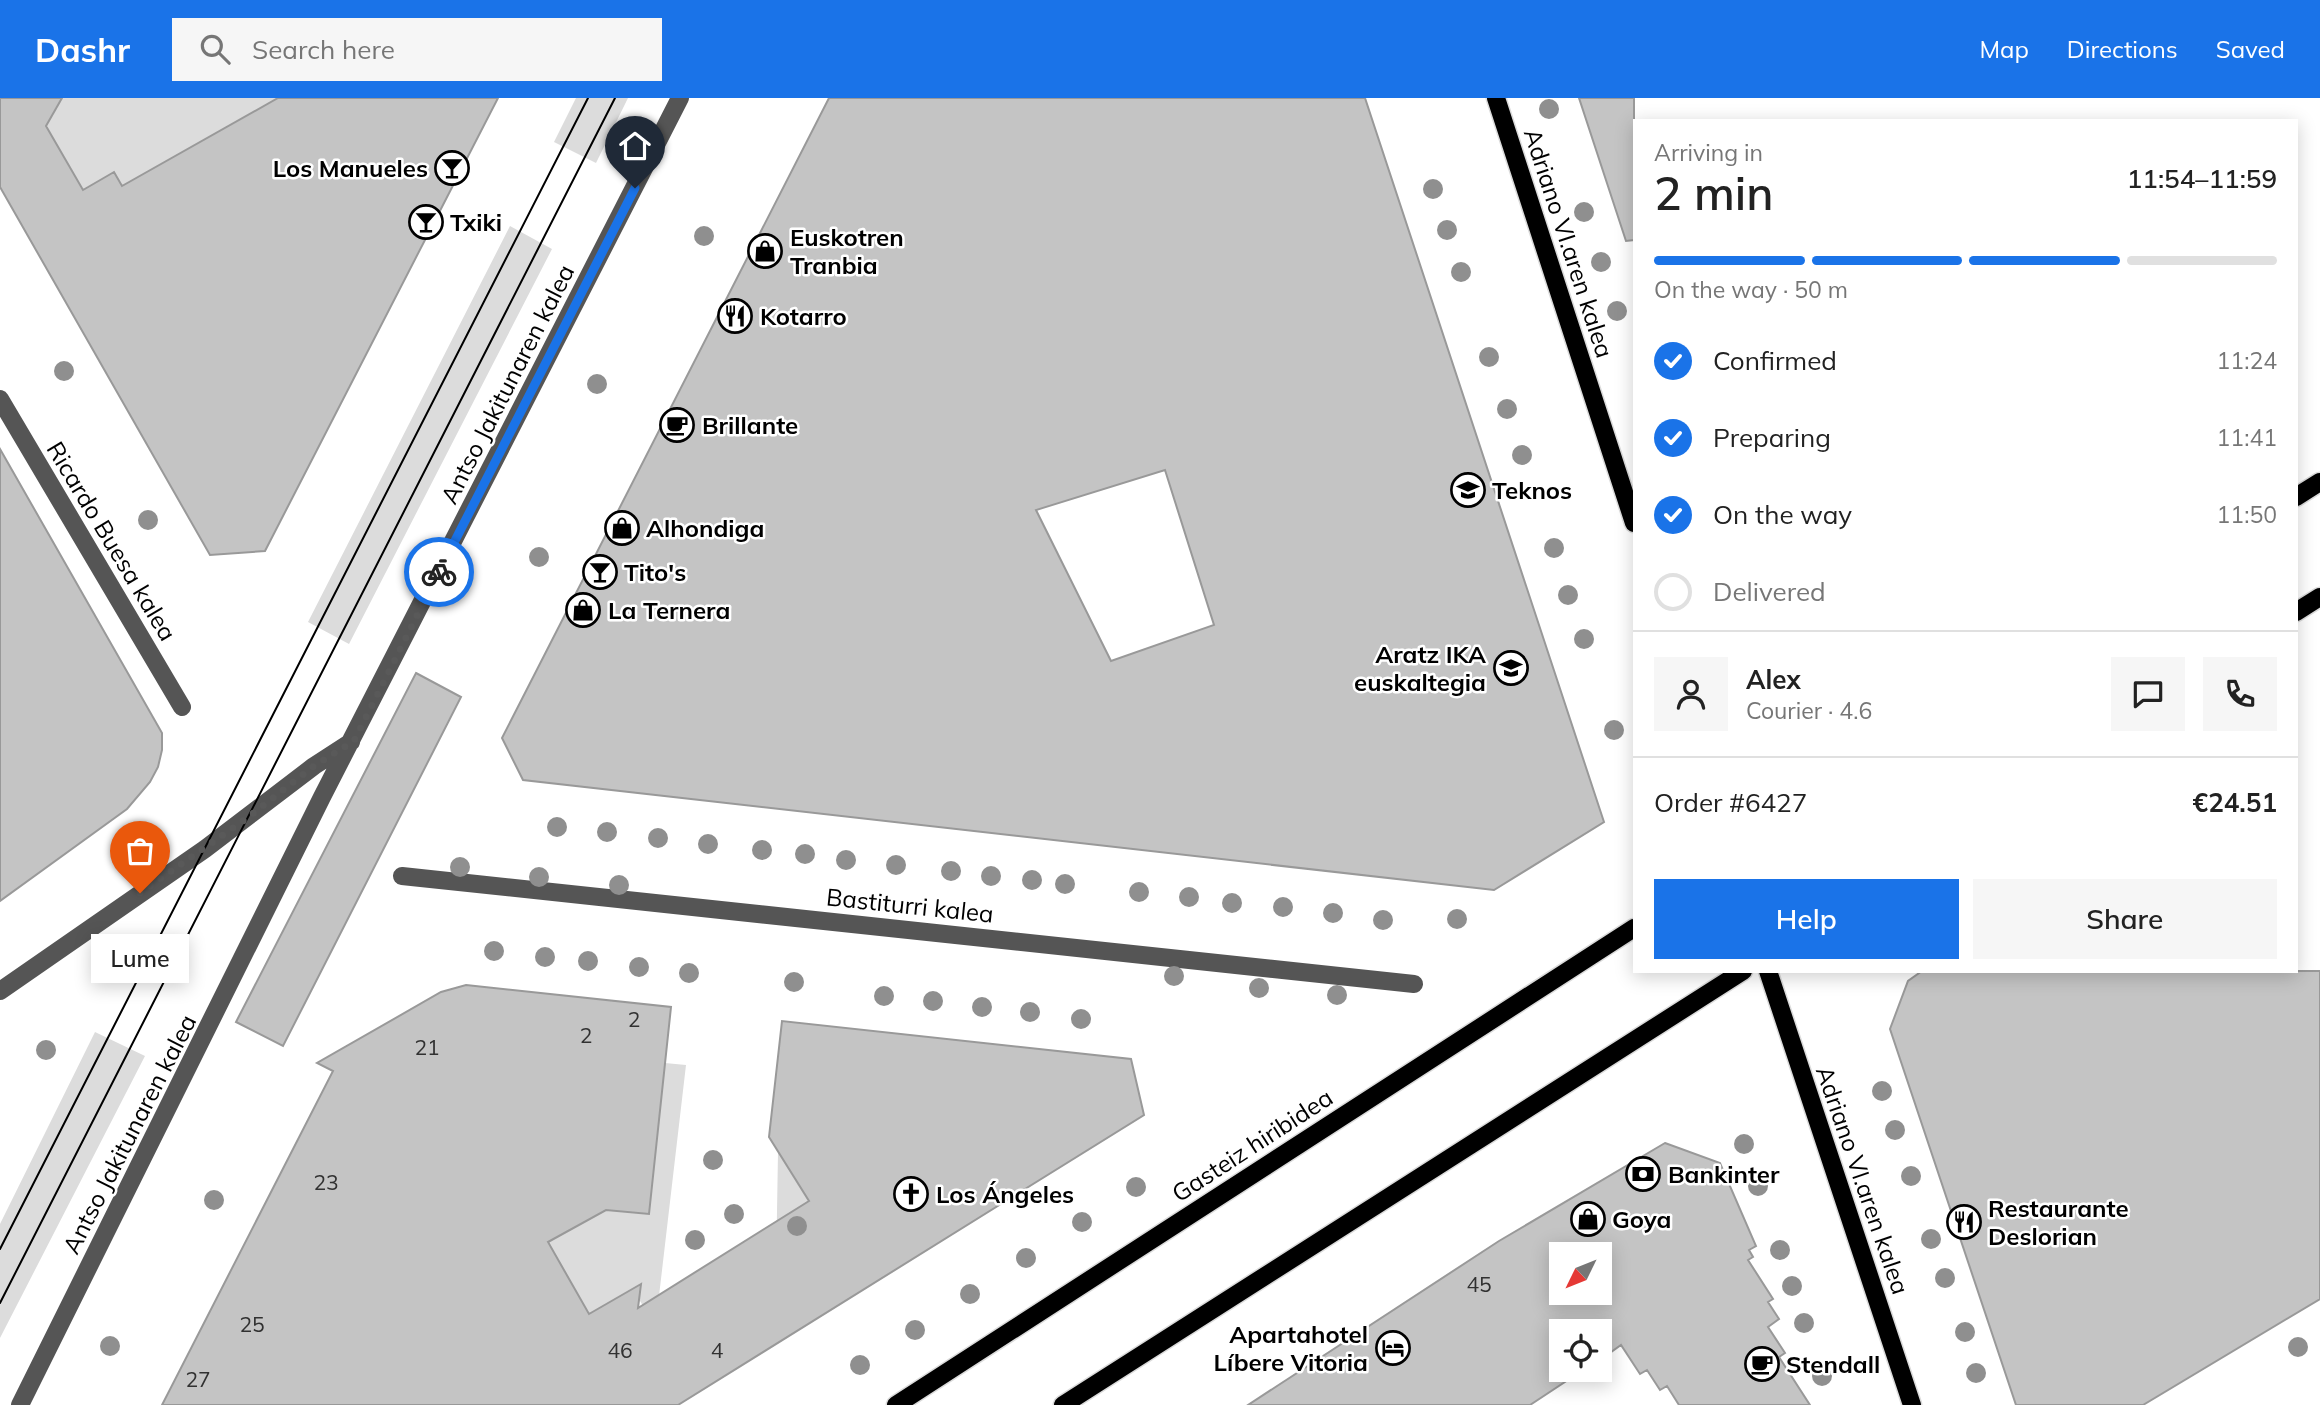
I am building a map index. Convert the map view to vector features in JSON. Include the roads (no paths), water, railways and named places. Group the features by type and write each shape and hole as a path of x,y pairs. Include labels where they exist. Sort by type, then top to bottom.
{"main road":[{"name":"Adriano VI.aren kalea","path":"1496,98 1633,520"},
{"path":"2298,496 2320,482"},
{"path":"2298,611 2320,597"},
{"name":"Gasteiz hiribidea","path":"896,1405 1633,929"},
{"path":"1063,1405 1740,973"},
{"name":"Adriano VI.aren kalea","path":"1769,973 1912,1405"}],"street":[{"name":"Antso Jakitunaren kalea","path":"19,1405 322,797 354,741 680,98"},
{"name":"Ricardo Buesa kalea","path":"0,399 182,707"},
{"path":"0,991 237,826 314,766 354,741"},
{"name":"Bastiturri kalea","path":"402,876 1413,984"}],"tram line":[{"path":"0,1249 588,98"},
{"path":"0,1303 615,98"}],"place":[{"name":"Los Manueles","path":"452,168"},
{"name":"Txiki","path":"426,222"},
{"name":"Euskotren Tranbia","path":"765,251"},
{"name":"Kotarro","path":"735,316"},
{"name":"Brillante","path":"677,425"},
{"name":"Teknos","path":"1468,490"},
{"name":"Alhondiga","path":"622,528"},
{"name":"Tito's","path":"600,572"},
{"name":"La Ternera","path":"583,610"},
{"name":"Aratz IKA euskaltegia","path":"1511,668"},
{"name":"Lume","path":"140,893"},
{"name":"Bankinter","path":"1643,1174"},
{"name":"Los Ángeles","path":"911,1194"},
{"name":"Goya","path":"1588,1219"},
{"name":"Restaurante Deslorian","path":"1964,1222"},
{"name":"Apartahotel Líbere Vitoria","path":"1393,1348"},
{"name":"Stendall","path":"1762,1364"}]}
